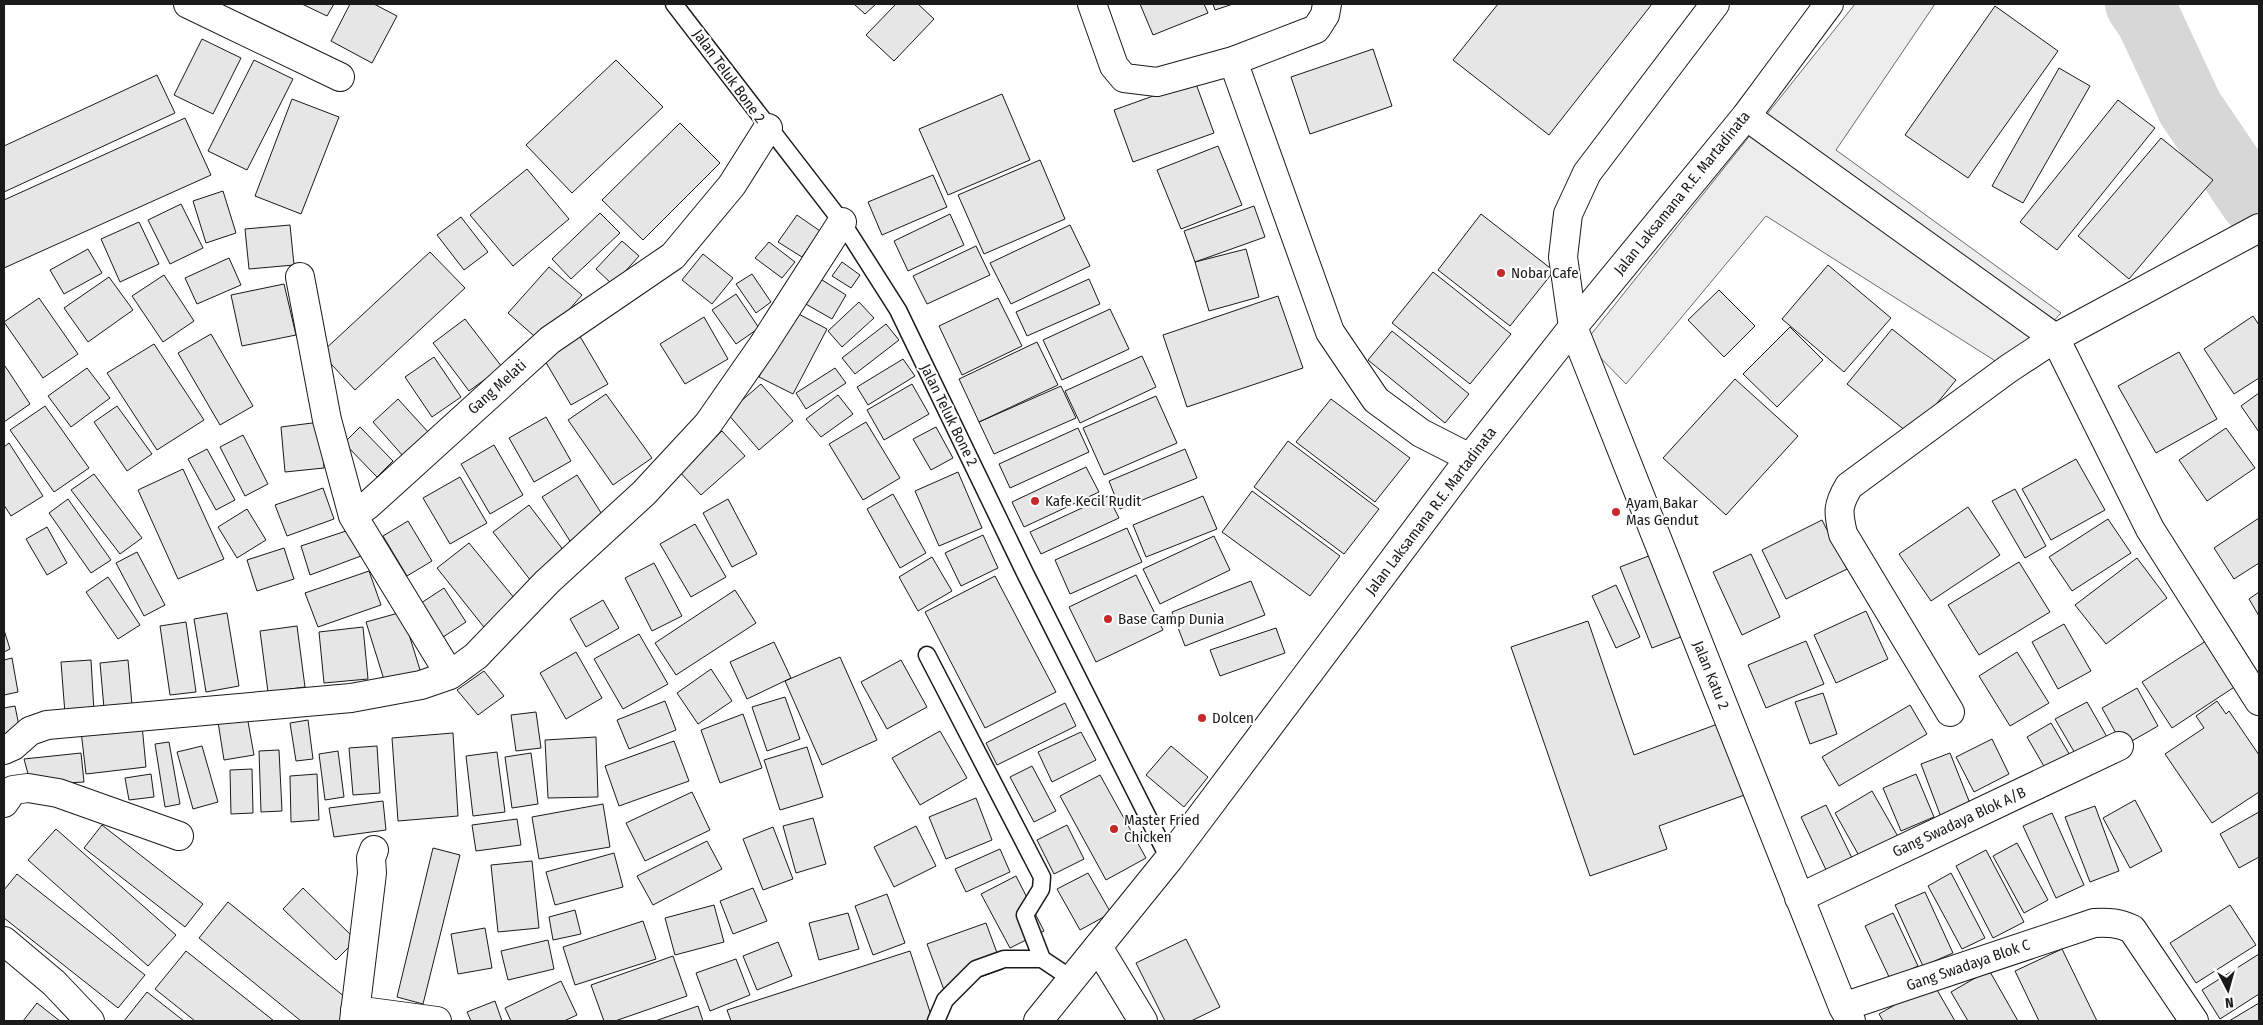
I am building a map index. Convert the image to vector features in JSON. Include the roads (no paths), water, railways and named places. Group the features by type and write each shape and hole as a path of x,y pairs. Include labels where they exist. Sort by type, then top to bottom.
{"street":[{"path":"188,4 340,77"},
{"path":"1092,4 1114,66 1124,78 1157,82 1233,61 1316,28 1325,15 1327,4"},
{"name":"Jalan Katu 2","path":"1714,4 1587,173 1568,214 1563,257 1573,327 1798,898 1847,1014"},
{"name":"Jalan Laksamana R.E. Martadinata","path":"1038,1021 1169,859 1470,458 1573,327 1746,116 1829,4"},
{"path":"1233,61 1330,332 1376,400 1421,433 1470,458"},
{"path":"1746,116 2055,338 2150,529 2259,701"},
{"name":"Gang Melati","path":"353,516 368,505 550,340 673,256 732,185 768,128"},
{"path":"4,750 13,746 30,731 48,725 351,698 421,685 450,674 476,656 547,582 644,493 708,424 763,345 842,222"},
{"path":"1950,712 1843,534 1839,517 1840,501 1849,486 2008,369 2055,338 2255,238"},
{"path":"300,277 327,420 353,516 450,674"},
{"name":"Gang Swadaya Blok A/B","path":"1798,898 2118,746"},
{"path":"7,793 28,788 58,793 179,836"},
{"path":"374,850 371,858 372,873 355,1016 437,1021"},
{"name":"Gang Swadaya Blok C","path":"1847,1014 2094,923 2108,922 2121,924 2132,929 2194,1021"},
{"path":"4,941 54,982 90,1021"},
{"path":"1098,946 1143,1021"}],"lane":[{"name":"Jalan Teluk Bone 2","path":"674,4 842,222 898,310 1025,573 1169,859"},
{"path":"927,654 1042,877 1041,889 1025,915 1042,959 1072,980"},
{"path":"936,1021 945,1000 976,969 1004,959 1042,959"}],"waterway":[{"path":"2138,4 2149,20 2190,108 2253,201"}],"place":[{"name":"Nobar Cafe","path":"1501,273"},
{"name":"Kafe Kecil Rudit","path":"1035,501"},
{"name":"Ayam Bakar Mas Gendut","path":"1616,512"},
{"name":"Base Camp Dunia","path":"1108,619"},
{"name":"Dolcen","path":"1202,718"},
{"name":"Master Fried Chicken","path":"1114,829"}]}
